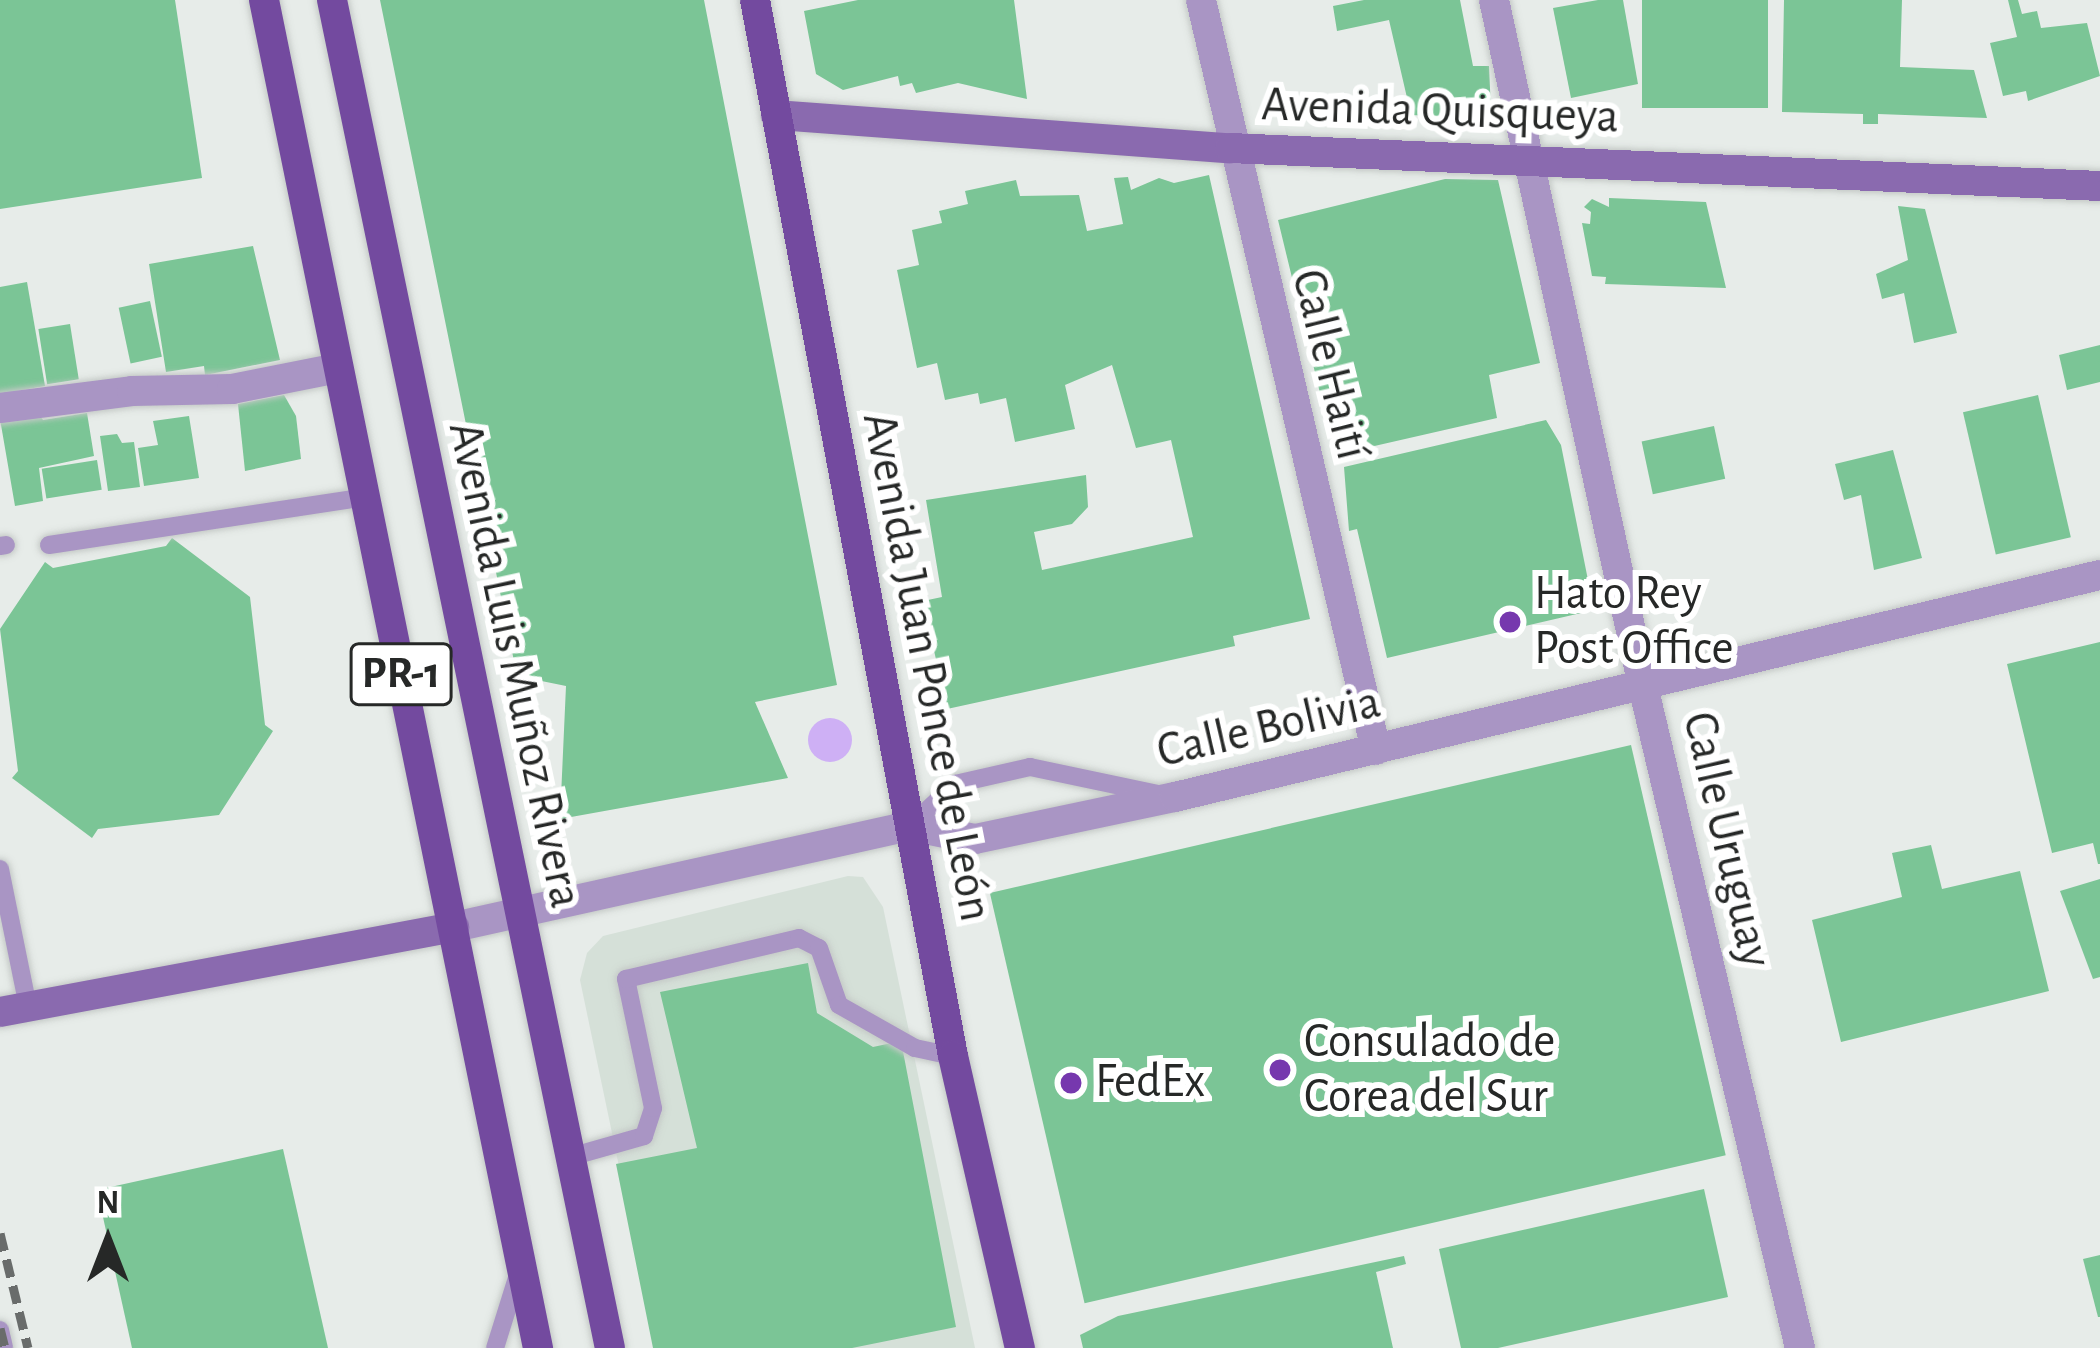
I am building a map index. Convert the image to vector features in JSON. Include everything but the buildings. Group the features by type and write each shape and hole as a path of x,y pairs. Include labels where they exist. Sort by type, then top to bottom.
{"main road":[{"name":"PR-1","path":"264,0 538,1348"},
{"name":"Avenida Luis Muñoz Rivera","path":"332,0 610,1348"},
{"name":"Avenida Juan Ponce de León","path":"755,0 953,1056 1020,1348"}],"street":[{"name":"Calle Haití","path":"1201,0 1230,148 1376,749"},
{"name":"Calle Uruguay","path":"1494,0 1642,686 1800,1348"},
{"name":"Avenida Quisqueya","path":"776,115 1230,148 2100,186"},
{"path":"0,407 132,391 232,389 338,368"},
{"name":"Calle Bolivia","path":"454,927 910,826 975,839 1174,797 2100,575"},
{"path":"14,1009 454,927"}],"lane":[{"path":"49,544 365,497"},
{"path":"910,826 955,784 1030,767 1174,797"},
{"path":"0,868 14,1009"},
{"path":"570,1157 644,1136 653,1108 626,979 799,938 819,948 839,1005 915,1048 953,1056"},
{"path":"495,1348 521,1264"},
{"path":"0,1330 4,1348"}],"shaded area":[{"path":"830,718 845,725 852,740 845,755 830,762 815,755 808,740 815,725"},
{"path":"848,876 863,877 883,907 975,1348 657,1348 580,980 587,953 603,936"}],"railway":[{"path":"0,1233 28,1348"},
{"path":"0,1328 5,1348"}],"place":[{"name":"Hato Rey Post Office","path":"1510,622"},
{"name":"Consulado de Corea del Sur","path":"1280,1070"},
{"name":"FedEx","path":"1071,1083"}]}
